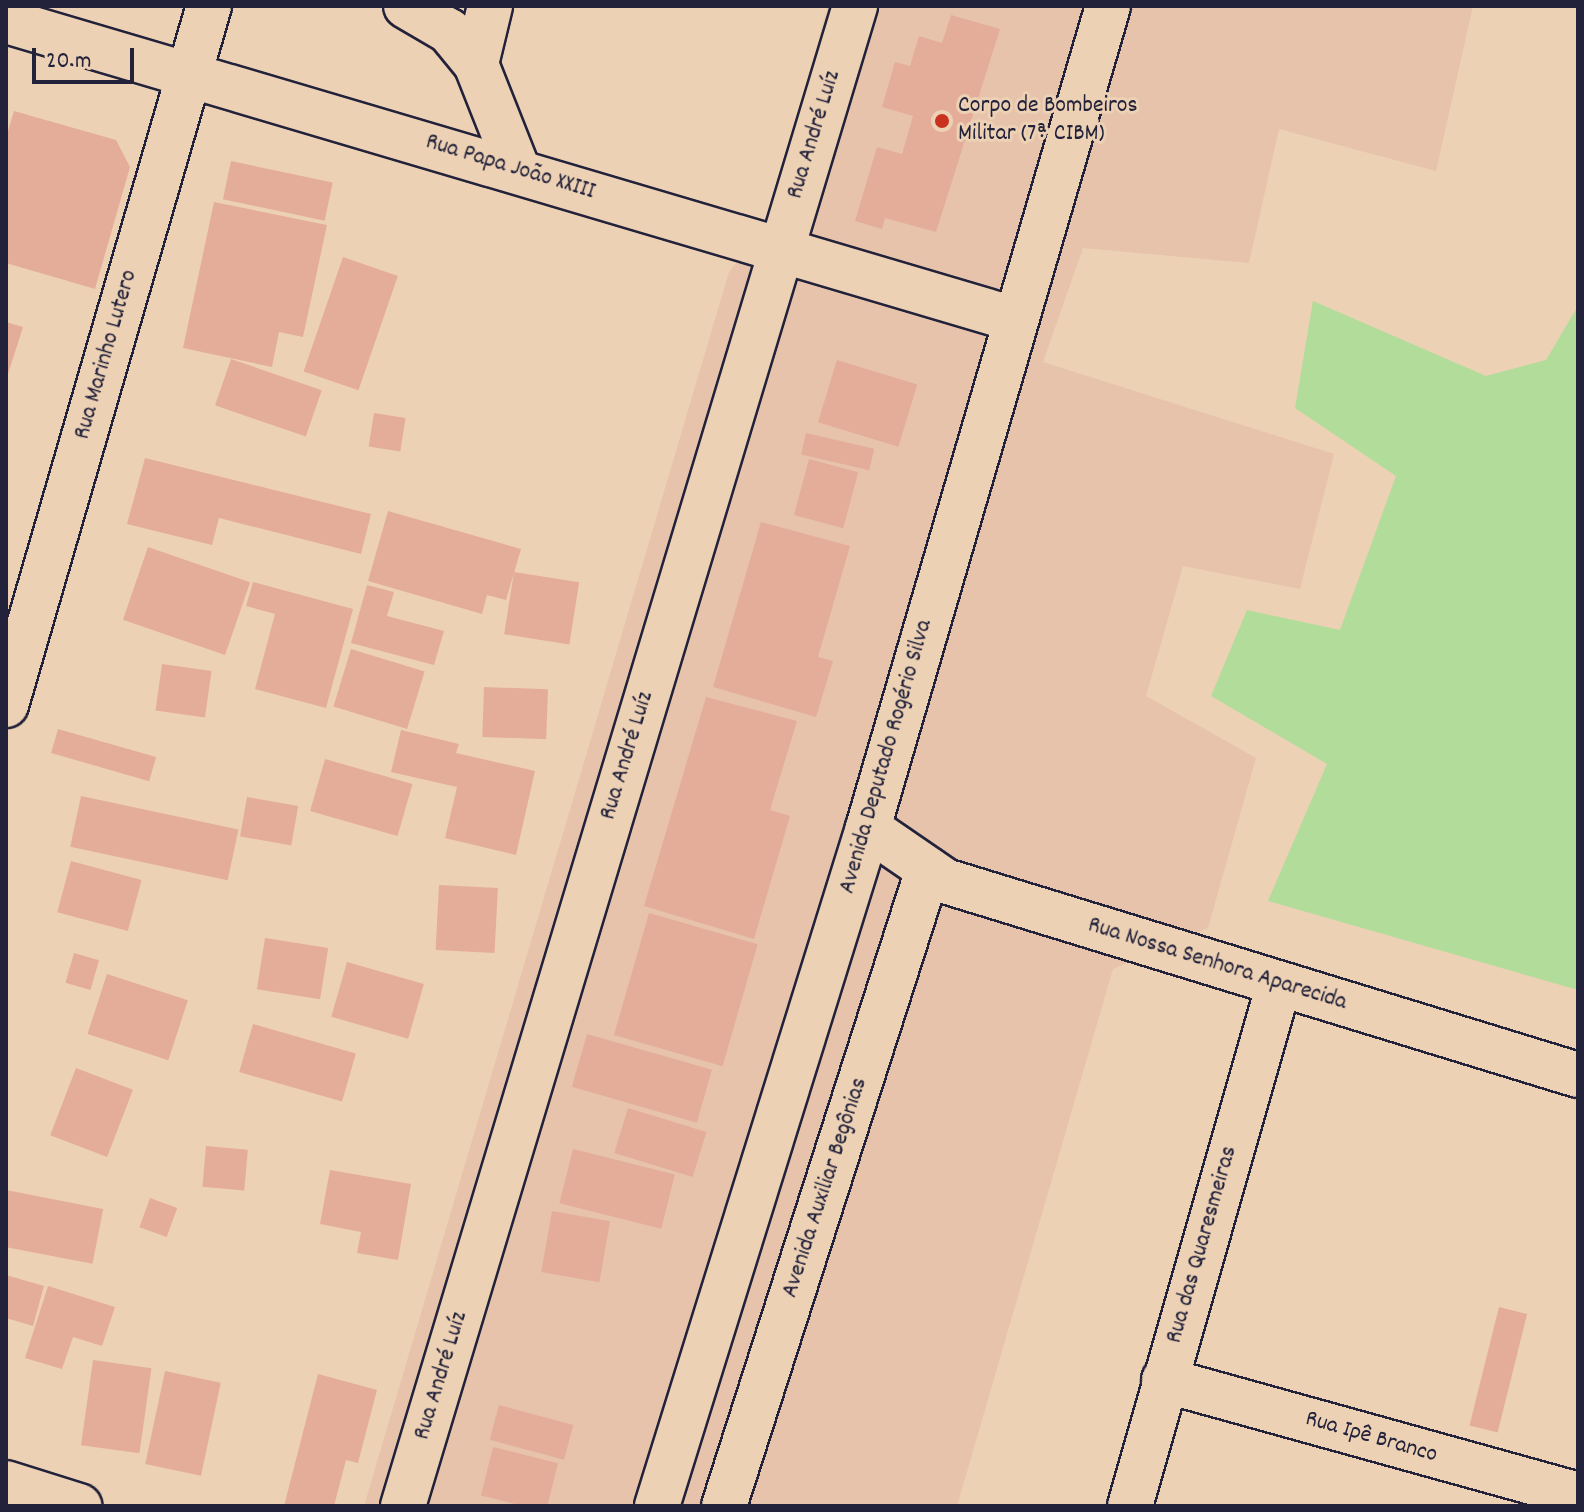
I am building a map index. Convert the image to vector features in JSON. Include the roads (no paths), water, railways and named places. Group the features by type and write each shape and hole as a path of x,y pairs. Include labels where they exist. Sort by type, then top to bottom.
{"street":[{"name":"Rua Marinho Lutero","path":"6,705 209,6"},
{"path":"406,6 449,31 476,64 518,170"},
{"path":"476,64 490,6"},
{"name":"Rua André Luíz","path":"403,1506 855,6"},
{"name":"Avenida Deputado Rogério Silva","path":"659,1500 868,828 1014,319 1108,6"},
{"name":"Rua Papa João XXIII","path":"6,21 189,71 1014,319"},
{"name":"Rua Nossa Senhora Aparecida","path":"868,828 945,881 1578,1075"},
{"name":"Avenida Auxiliar Begônias","path":"724,1506 928,870"},
{"name":"Rua das Quaresmeiras","path":"1130,1506 1279,984"},
{"name":"Rua Ipê Branco","path":"1164,1380 1578,1495"},
{"path":"6,1483 79,1506"},
{"path":"659,1500 708,1506"}],"place":[{"name":"Corpo de Bombeiros Militar (7ª CIBM)","path":"942,121"}]}
